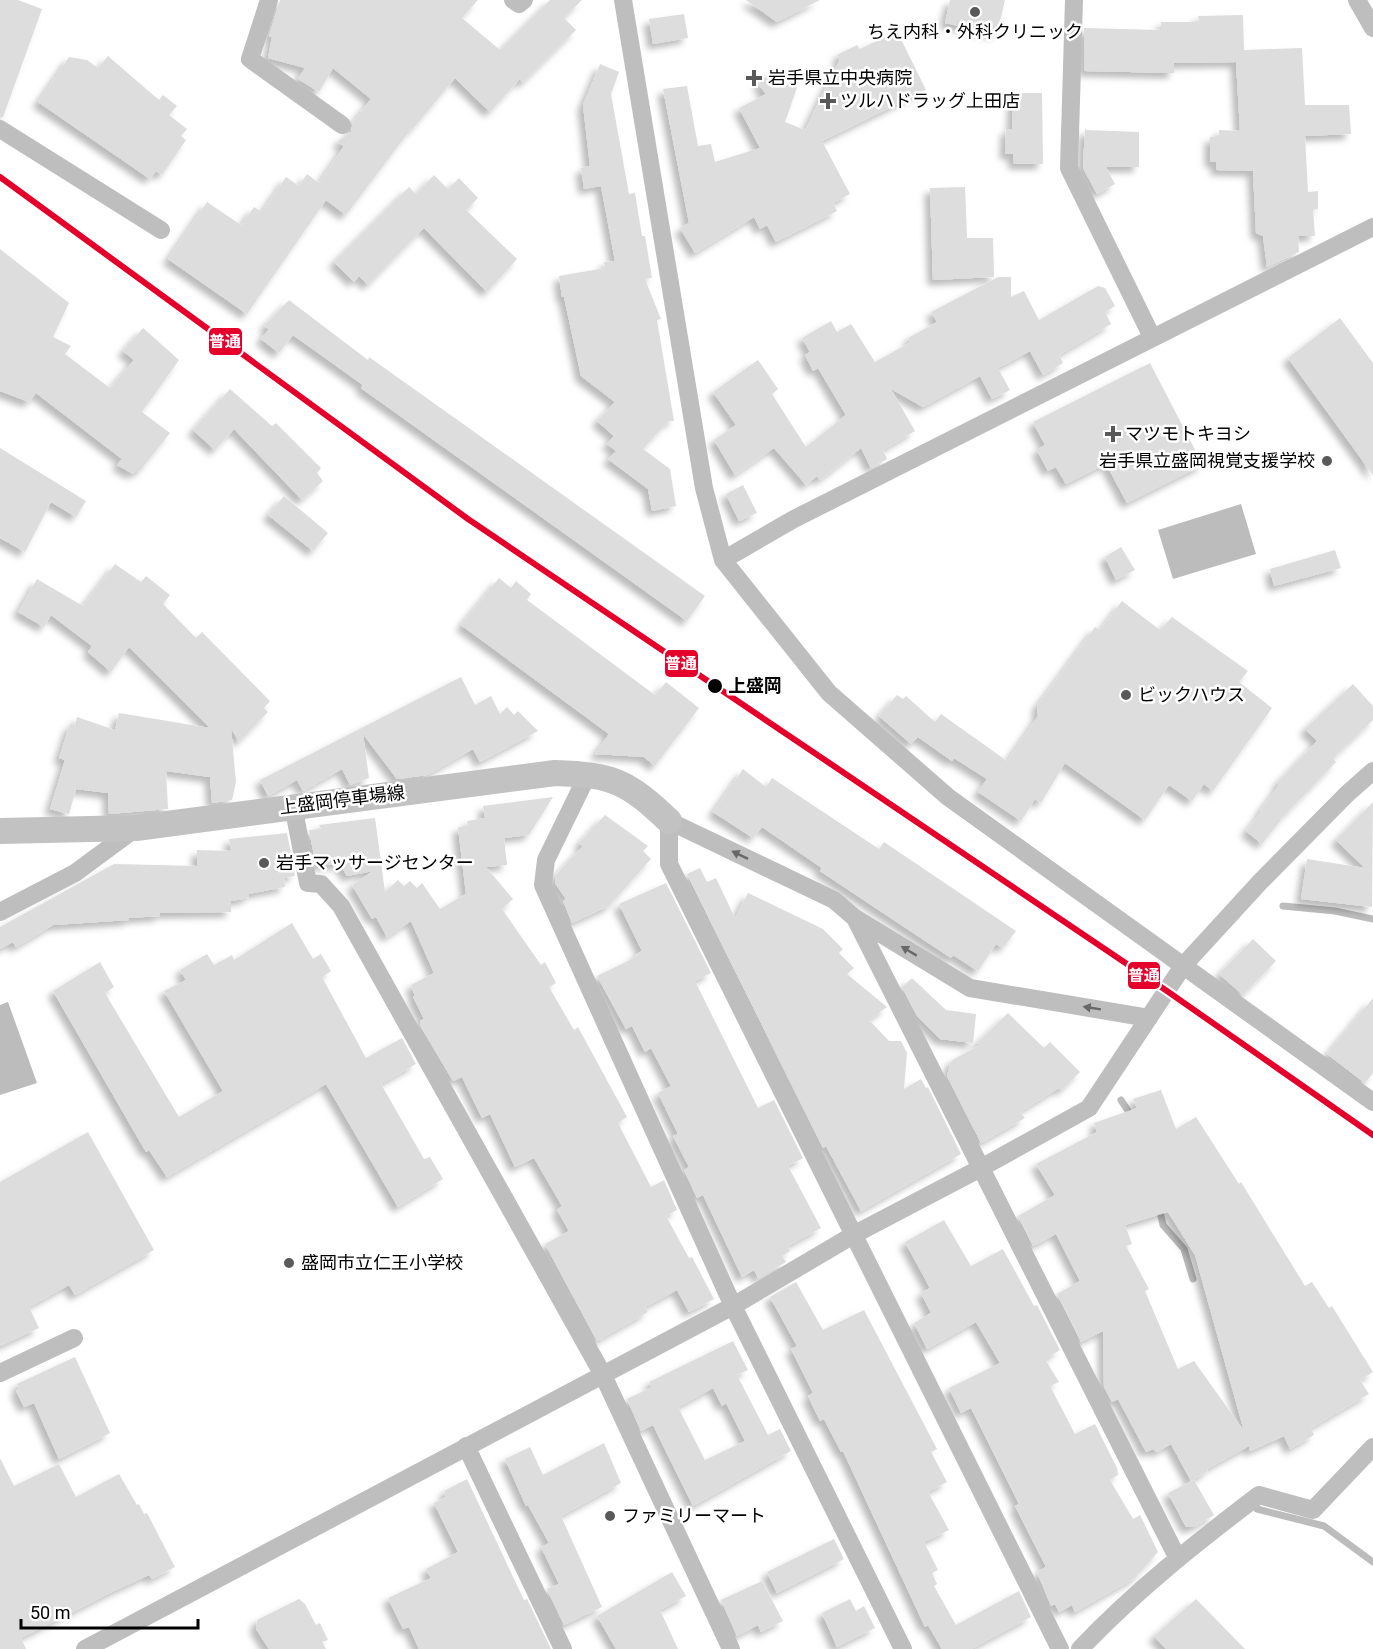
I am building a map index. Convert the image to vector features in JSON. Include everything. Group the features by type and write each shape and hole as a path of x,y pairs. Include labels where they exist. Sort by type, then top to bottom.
{"main road":[{"name":"上盛岡停車場線","path":"0,831 136,828 293,805 555,773 588,774 620,782 648,801 669,821"}],"street":[{"path":"269,0 250,59 342,125"},
{"path":"513,0 519,4 524,0"},
{"path":"623,0 704,488 723,560 829,693 948,797 1373,1102"},
{"path":"1074,0 1069,168 1152,337"},
{"path":"1357,0 1373,28"},
{"path":"0,129 161,230"},
{"path":"723,560 794,519 1373,227"},
{"path":"85,1649 602,1373 733,1306 855,1234 1089,1108 1183,966 1268,874 1373,771"},
{"path":"588,774 546,860 543,885 733,1306 903,1649"},
{"path":"293,805 308,883 321,884 341,906 602,1373 731,1649"},
{"path":"1060,1649 669,864 669,821 834,900 855,918 970,988 1149,1018"},
{"path":"0,912 75,873 136,828"},
{"path":"855,918 979,1169 1177,1557"},
{"path":"0,1373 74,1338"},
{"path":"466,1446 563,1649"},
{"path":"1080,1649 1122,1606 1177,1557 1259,1495 1313,1510 1373,1447"}],"shaded area":[{"path":"1241,504 1256,554 1173,579 1158,530"},
{"path":"8,1002 37,1083 0,1095 0,1005"}],"building":[{"path":"0,0 18,0 42,9 3,117 0,117"},
{"path":"280,0 478,0 462,18 500,50 550,0 582,0 564,18 576,30 523,83 520,79 490,112 455,78 411,129 346,215 326,200 247,314 168,259 207,202 241,225 254,207 262,212 286,177 299,186 307,174 319,183 344,146 337,142 351,132 353,122 371,99 333,68 319,92 298,79 305,68 268,58 272,37 269,36"},
{"path":"746,0 820,0 777,22"},
{"name":"ちえ内科・外科クリニック","path":"950,0 1005,0 997,34 945,23"},
{"path":"684,14 688,38 653,44 649,19"},
{"path":"1243,15 1244,50 1302,48 1305,105 1349,105 1351,134 1305,136 1308,192 1318,191 1318,209 1313,210 1315,236 1298,236 1299,252 1267,267 1263,236 1256,233 1253,171 1216,170 1216,162 1210,162 1210,137 1219,137 1219,130 1240,131 1236,62 1174,63 1174,73 1084,71 1084,28 1161,30 1161,22 1199,22 1198,16"},
{"path":"897,31 926,90 822,141 850,194 833,203 837,211 776,242 767,225 760,229 754,217 695,253 680,228 689,223 663,89 687,86 698,146 711,144 715,162 760,148 739,108 766,94 758,84 771,72 785,86 800,79 785,122 805,130 840,59 837,55 857,45 860,49"},
{"path":"108,56 159,100 163,95 177,106 169,115 187,129 181,136 186,140 162,175 156,171 150,179 38,102 69,57 87,60 98,68"},
{"path":"600,64 619,72 611,94 629,194 635,193 642,236 645,236 652,278 645,279 661,319 657,320 674,421 668,421 643,449 670,469 676,506 652,511 648,489 608,459 616,451 607,444 614,436 597,421 615,402 581,376 559,276 605,268 604,262 615,261 601,186 584,189 581,168 590,166 583,105"},
{"path":"1013,93 1042,93 1043,164 1014,164 1013,154 1005,154 1006,129 1012,129"},
{"path":"1085,127 1086,130 1139,132 1139,167 1106,167 1115,184 1097,194 1083,168"},
{"path":"434,175 448,189 459,178 478,198 466,210 517,259 487,292 424,228 368,285 359,276 354,282 334,262 409,187 416,194"},
{"path":"965,187 967,238 993,238 994,277 933,280 930,188"},
{"path":"0,249 69,303 53,337 71,346 65,354 110,388 134,360 123,351 143,328 179,360 142,412 170,433 139,472 136,470 133,474 117,465 122,459 36,393 29,402 0,391"},
{"path":"998,277 1011,277 1011,297 1024,291 1039,320 1098,286 1105,288 1115,306 1105,312 1111,324 1059,355 1063,363 1043,375 1030,351 998,368 1010,390 992,399 980,376 923,407 891,389 915,431 883,450 887,459 871,468 861,448 820,480 817,476 806,485 774,448 735,475 714,440 736,425 713,392 758,360 778,389 772,394 806,447 846,415 818,368 813,371 805,355 810,352 802,338 831,321 837,332 851,324 875,362 911,342 908,338 937,322 931,312"},
{"path":"289,300 368,360 369,357 705,596 687,621 361,388 363,385 293,335 279,353 261,339 269,329 264,326"},
{"path":"1340,318 1373,363 1373,475 1288,358"},
{"name":"マツモトキヨシ","path":"1150,363 1203,465 1127,503 1106,464 1066,484 1056,467 1048,471 1037,450 1045,445 1033,422"},
{"path":"230,389 272,426 276,423 321,468 317,473 323,481 302,500 234,429 215,450 193,430"},
{"path":"0,448 86,501 76,517 51,502 25,552 0,538"},
{"path":"743,485 757,513 739,521 726,494"},
{"path":"284,496 328,533 313,551 268,515"},
{"path":"1121,547 1135,570 1116,580 1105,557"},
{"path":"1335,550 1341,568 1274,586 1270,569"},
{"path":"115,564 141,582 146,576 170,595 163,604 196,638 202,632 270,701 264,708 268,712 239,742 231,728 236,782 232,800 212,803 210,777 166,771 168,809 109,814 108,793 76,789 69,814 50,809 65,760 59,758 70,724 75,725 77,717 115,730 119,713 210,728 129,647 111,672 88,652 92,646 51,615 44,627 18,612 37,579 83,606"},
{"path":"499,578 511,588 516,581 531,594 527,600 655,695 666,682 699,708 655,766 644,757 595,754 609,734 461,625"},
{"path":"1122,601 1160,630 1172,617 1248,671 1239,682 1272,708 1213,791 1204,784 1192,801 1169,785 1145,820 1065,763 1041,803 1035,799 1021,821 978,792 987,779 954,758 952,761 918,737 911,744 879,716 897,695 903,699 906,696 935,722 941,714 1007,761 1038,716 1037,706 1095,627 1100,630"},
{"path":"461,677 475,705 491,696 500,714 507,707 514,715 518,711 538,731 480,762 473,749 427,775 397,779 363,734 369,778 350,785 342,769 303,791 297,780 268,796 260,780"},
{"path":"1353,684 1373,706 1373,720 1333,758 1336,762 1283,817 1262,844 1246,831 1279,785 1277,783 1317,741 1305,729"},
{"path":"743,769 766,787 772,778 879,849 884,842 1016,931 1003,948 996,944 978,971 953,955 951,958 820,871 822,868 762,827 753,838 713,812"},
{"path":"553,797 529,835 504,838 507,865 486,867 513,899 502,909 541,965 545,962 556,983 549,987 574,1030 578,1027 627,1117 618,1123 651,1187 664,1180 677,1210 666,1216 689,1258 692,1257 714,1299 689,1312 677,1290 645,1307 648,1312 597,1341 545,1244 569,1231 557,1210 562,1206 534,1158 515,1167 490,1114 482,1118 462,1077 453,1081 421,1027 420,1021 424,1019 413,997 415,996 411,985 434,973 411,921 387,937 376,917 372,919 352,885 373,871 347,876 340,864 316,865 309,830 321,829 319,825 375,818 385,892 398,880 404,886 410,881 417,888 422,883 440,909 466,894 458,827 468,826 467,821 485,818 483,806"},
{"path":"1373,802 1372,907 1301,899 1307,859 1365,868 1336,840"},
{"path":"605,815 648,846 643,851 651,859 609,906 572,923 563,901 566,899 555,883 555,876 583,846 579,843"},
{"path":"287,833 295,876 284,878 285,887 248,894 249,898 231,901 231,912 160,913 160,916 129,918 129,920 53,925 16,947 13,942 0,949 0,927 114,864 197,866 197,850 231,851 229,839"},
{"path":"700,868 707,882 716,878 735,918 748,893 823,929 843,949 839,953 854,968 847,974 887,1007 869,1020 889,1041 901,1041 907,1053 904,1089 921,1079 926,1088 928,1087 961,1154 861,1211 826,1146 823,1148 687,874"},
{"path":"666,883 711,973 695,981 758,1108 774,1100 803,1158 788,1166 821,1228 788,1246 790,1251 782,1256 786,1262 758,1278 754,1270 742,1277 703,1195 697,1198 684,1170 689,1167 673,1136 678,1134 658,1093 671,1086 651,1048 645,1052 632,1026 626,1029 597,976 636,957 635,955 642,951 619,904"},
{"path":"292,923 313,959 321,954 331,971 322,977 366,1058 402,1038 416,1064 381,1084 424,1159 430,1157 443,1179 398,1207 326,1084 167,1177 149,1150 146,1152 53,991 100,962 114,987 105,993 179,1117 223,1091 164,991 186,980 180,970 207,954 214,965 232,955 234,960"},
{"path":"1253,939 1276,961 1243,995 1219,974"},
{"path":"912,978 946,1010 976,1014 973,1043 940,1039 917,1016 902,987"},
{"path":"1373,998 1373,1073 1365,1083 1327,1054"},
{"path":"1008,1013 1044,1048 1050,1042 1080,1072 1062,1090 1059,1088 1020,1112 1025,1118 981,1143 947,1076 951,1061 981,1044 977,1043"},
{"path":"1161,1090 1176,1129 1196,1117 1239,1184 1241,1182 1305,1286 1312,1282 1329,1308 1332,1306 1373,1372 1360,1380 1369,1394 1311,1428 1314,1435 1290,1449 1284,1436 1250,1451 1249,1446 1207,1469 1208,1471 1191,1481 1171,1444 1157,1452 1153,1449 1146,1452 1118,1399 1112,1402 1104,1387 1103,1331 1081,1342 1057,1294 1080,1281 1056,1234 1033,1246 1018,1216 1055,1195 1036,1164 1097,1132 1094,1123 1137,1108 1133,1099","holes":["1168,1212 1195,1255 1244,1431 1194,1361 1178,1369 1145,1291 1149,1289 1126,1246 1132,1244 1125,1225"]},
{"path":"88,1132 154,1250 75,1295 69,1285 29,1307 39,1328 0,1346 0,1182"},
{"path":"944,1220 971,1266 1003,1249 1034,1306 1037,1305 1060,1350 1045,1359 1059,1382 1050,1386 1075,1434 1095,1424 1117,1468 1118,1475 1110,1480 1133,1519 1140,1515 1158,1552 1135,1578 1075,1612 1072,1605 1059,1612 1055,1604 1051,1606 1037,1572 1046,1567 1015,1506 1019,1504 971,1408 961,1413 949,1388 1000,1363 976,1322 927,1349 914,1323 931,1313 921,1293 930,1288 905,1242"},
{"path":"796,1282 823,1330 864,1310 937,1449 931,1452 947,1482 928,1492 949,1530 924,1542 938,1570 932,1573 937,1584 934,1586 956,1625 1019,1591 1031,1617 971,1649 942,1649 928,1625 925,1627 843,1451 841,1452 824,1419 820,1421 808,1396 813,1393 791,1349 797,1346 770,1297"},
{"path":"733,1341 748,1370 737,1375 768,1435 780,1429 791,1451 693,1506 653,1425 641,1431 627,1399 652,1387 649,1382","holes":["713,1388 722,1406 726,1403 745,1441 705,1460 678,1407"]},
{"path":"75,1357 110,1433 59,1459 34,1403 24,1407 16,1391 19,1389 17,1384"},
{"path":"604,1443 621,1483 561,1516 602,1607 564,1625 547,1589 559,1584 541,1547 549,1543 528,1505 526,1506 505,1459 530,1447 543,1475"},
{"path":"0,1458 14,1486 59,1464 76,1497 119,1474 137,1505 139,1504 144,1514 147,1513 175,1567 152,1579 149,1575 114,1591 21,1638 26,1649 0,1649"},
{"path":"467,1479 524,1600 527,1599 551,1649 419,1649 409,1627 403,1629 388,1598 431,1578 426,1569 458,1552 434,1503 446,1497 444,1491"},
{"path":"1194,1480 1214,1515 1194,1527 1186,1527 1168,1493"},
{"path":"834,1539 844,1559 777,1593 767,1572"},
{"path":"672,1572 686,1596 660,1610 678,1649 616,1649 597,1616"},
{"path":"762,1581 783,1621 761,1632 758,1625 737,1636 721,1600"},
{"path":"299,1599 305,1604 316,1625 320,1623 328,1640 322,1642 326,1649 269,1649 256,1629 257,1620"},
{"path":"850,1599 856,1611 864,1606 875,1628 837,1647 822,1613"},
{"path":"1196,1599 1245,1649 1166,1649 1154,1636"}],"waterway":[{"path":"1283,906 1335,911 1373,919"},
{"path":"1121,1100 1132,1117"},
{"path":"1159,1207 1163,1225 1184,1249 1193,1279"},
{"path":"1257,1509 1324,1526 1373,1562"}],"transit line":[{"name":"普通","path":"0,177 468,519 1167,991 1373,1135"}],"place":[{"name":"ちえ内科・外科クリニック","path":"975,12"},
{"name":"岩手県立中央病院","path":"754,78"},
{"name":"ツルハドラッグ上田店","path":"828,101"},
{"name":"マツモトキヨシ","path":"1113,434"},
{"name":"岩手県立盛岡視覚支援学校","path":"1327,461"},
{"name":"上盛岡","path":"715,686"},
{"name":"ビックハウス","path":"1126,695"},
{"name":"岩手マッサージセンター","path":"264,863"},
{"name":"盛岡市立仁王小学校","path":"289,1263"},
{"name":"ファミリーマート","path":"610,1516"}]}
